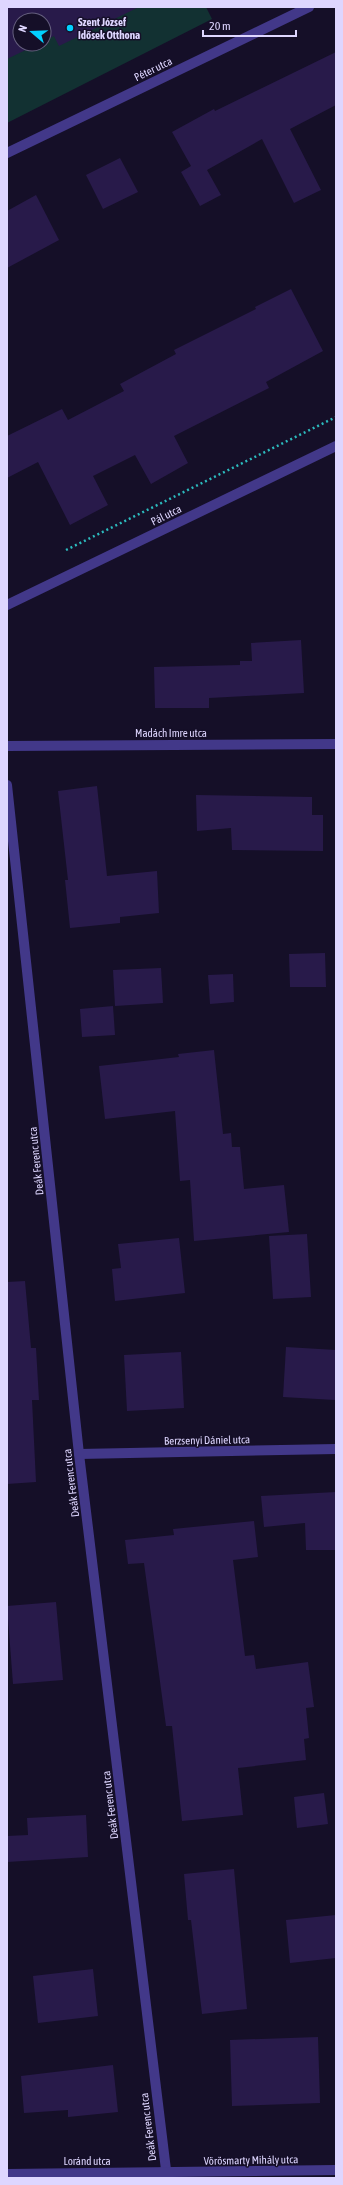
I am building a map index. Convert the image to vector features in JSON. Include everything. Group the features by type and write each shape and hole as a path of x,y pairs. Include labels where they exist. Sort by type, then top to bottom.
{"street":[{"name":"Péter utca","path":"7,153 309,7"},
{"name":"Pál utca","path":"7,605 336,446"},
{"name":"Madách Imre utca","path":"7,746 336,744"},
{"name":"Deák Ferenc utca","path":"7,785 79,1454 166,2176"},
{"name":"Berzsenyi Dániel utca","path":"79,1454 336,1449"},
{"name":"Vörösmarty Mihály utca","path":"166,2176 336,2170"},
{"name":"Loránd utca","path":"7,2174 166,2176"}],"path":[{"path":"65,551 336,417"}],"green space":[{"path":"7,7 206,7 212,19 7,123"}],"building":[{"name":"Szent József Idősek Otthona","path":"7,7 139,7 59,46 54,36 52,37 52,12 12,12 12,52 21,52 7,59"},
{"path":"336,52 336,105 290,129 321,190 294,203 262,139 207,170 221,195 200,206 181,172 191,166 172,132 214,109 215,111"},
{"path":"120,158 138,192 103,209 86,175"},
{"path":"36,195 59,240 7,268 7,211"},
{"path":"291,289 323,351 266,382 269,388 174,436 188,463 151,484 135,455 93,476 108,505 70,525 38,462 7,478 7,436 62,409 68,420 124,391 120,384 176,354 174,350 256,309 255,307"},
{"path":"301,640 304,693 209,698 209,708 155,708 154,667 240,665 240,661 252,661 251,643"},
{"path":"97,786 107,876 157,871 159,913 120,917 120,923 70,928 65,880 68,880 58,791"},
{"path":"196,795 312,797 312,815 323,815 323,851 232,850 231,828 197,831"},
{"path":"325,953 326,987 290,987 289,954"},
{"path":"161,968 163,1003 115,1006 113,970"},
{"path":"233,974 234,1002 210,1004 208,975"},
{"path":"113,1006 115,1035 82,1037 80,1009"},
{"path":"214,1050 223,1134 231,1133 232,1147 240,1147 244,1189 284,1185 289,1232 194,1241 190,1180 180,1181 175,1111 105,1119 99,1066 179,1057 178,1054"},
{"path":"307,1234 311,1297 273,1299 269,1236"},
{"path":"179,1238 185,1293 115,1301 112,1269 121,1268 118,1244"},
{"path":"25,1281 31,1348 36,1348 39,1400 32,1400 36,1482 7,1484 7,1282"},
{"path":"286,1347 336,1350 335,1400 283,1397"},
{"path":"181,1352 184,1408 127,1411 124,1355"},
{"path":"336,1492 336,1550 306,1550 305,1523 264,1527 261,1496"},
{"path":"254,1521 258,1557 233,1560 245,1656 254,1655 256,1669 308,1662 314,1707 306,1708 309,1738 304,1739 306,1760 238,1768 243,1815 182,1821 172,1726 166,1726 144,1563 128,1564 125,1540 174,1535 173,1529"},
{"path":"56,1602 63,1680 13,1684 7,1606"},
{"path":"324,1793 328,1824 297,1828 294,1797"},
{"path":"86,1815 88,1857 7,1862 7,1836 28,1835 27,1818"},
{"path":"234,1869 247,2009 202,2014 191,1920 188,1920 184,1874"},
{"path":"336,1915 336,1958 290,1963 286,1920"},
{"path":"93,1969 98,2016 38,2023 33,1976"},
{"path":"318,2037 320,2103 232,2106 230,2040"},
{"path":"113,2065 118,2112 68,2117 68,2110 24,2113 21,2076"}],"place":[{"name":"Szent József Idősek Otthona","path":"70,28"}]}
